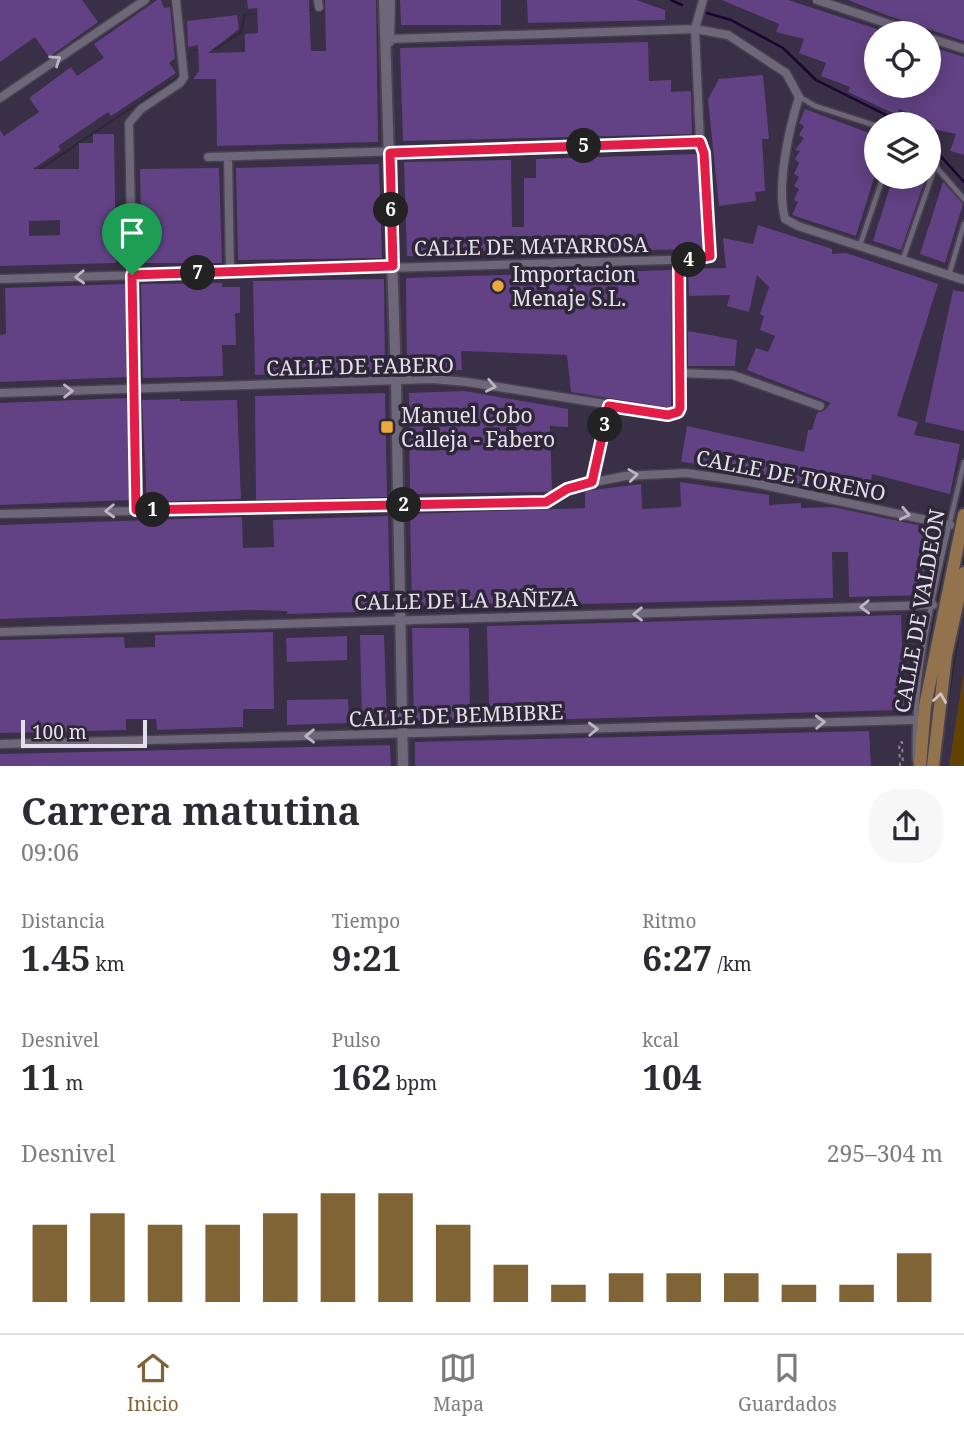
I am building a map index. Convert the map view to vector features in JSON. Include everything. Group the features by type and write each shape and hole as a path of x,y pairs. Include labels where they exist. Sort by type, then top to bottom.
{"main road":[{"path":"917,766 925,706 964,515"},
{"path":"933,766 946,655 964,573"}],"street":[{"path":"0,98 145,0"},
{"path":"136,510 129,123 141,109 180,83 184,77 176,0"},
{"path":"384,0 388,63 402,618 403,766"},
{"path":"388,63 391,0"},
{"path":"679,261 710,256 704,153 700,142 695,29 703,0"},
{"path":"817,0 880,21"},
{"path":"390,39 695,29 728,35 786,73 799,97 787,152 783,193 785,219 798,226 964,280"},
{"path":"941,42 964,49"},
{"path":"208,157 700,142"},
{"path":"228,156 230,272"},
{"name":"CALLE DE MATARROSA","path":"0,279 393,266 679,261 680,373"},
{"path":"680,373 733,374 820,406"},
{"name":"CALLE DE FABERO","path":"0,393 396,381 467,382 674,415 680,408 680,373"},
{"path":"592,482 609,406"},
{"name":"CALLE DE TORENO","path":"0,514 546,502 567,489 592,482 656,473 718,477 950,525"},
{"name":"CALLE DE LA BAÑEZA","path":"0,632 933,604"},
{"name":"CALLE DE BEMBIBRE","path":"0,744 914,720"}],"lane":[{"path":"799,97 815,106 864,122"},
{"path":"941,170 964,199"},
{"path":"860,245 879,189"},
{"path":"904,259 928,189"},
{"path":"949,275 964,224"},
{"name":"CALLE DE VALDEÓN","path":"917,766 914,720 933,604 964,462"}],"path":[{"path":"899,742 902,742 902,766 899,742"}],"shaded area":[{"path":"0,0 321,0 321,8 244,14 240,31 218,47 193,50 178,76 0,194"},
{"path":"322,0 964,0 964,457 931,630 912,766 0,766 0,197 179,77 193,51 217,49 242,33 246,15 323,10"},
{"path":"964,612 964,766 939,766 961,625"},
{"path":"964,670 964,766 949,766"}],"building":[{"path":"0,0 82,0 98,22 49,57 35,37 0,62"},
{"path":"157,0 161,0 164,8 170,7 175,58 169,63 176,73 111,116 108,112 58,146 61,150 33,169 79,169 79,143 93,143 93,134 114,134 116,263 0,266 0,130 4,136 39,112 29,98 71,67 77,76 104,58 94,44","holes":["60,220 60,235 29,236 29,221"]},
{"path":"247,0 309,0 311,51 326,51 325,0 376,0 378,142 217,146 216,79 193,79 199,71 198,45 188,47 187,21 237,15 239,29 208,53 245,52 245,34 258,33 257,8 248,9"},
{"path":"400,0 501,0 501,25 401,25"},
{"path":"527,0 636,0 665,10 665,20 528,23"},
{"path":"722,0 788,0 864,25 864,98 941,98 941,50 964,57 964,155 950,151 956,134 941,131 941,112 906,112 899,109 898,112 891,112 848,92 850,87 821,76 826,63 799,53 804,39 776,32 779,24"},
{"path":"848,0 964,0 964,41 941,33 941,21 904,21"},
{"path":"648,42 649,81 671,80 671,92 691,91 692,134 403,141 400,48"},
{"path":"763,75 769,139 762,139 765,191 755,192 756,201 719,206 708,99 719,79"},
{"path":"805,109 864,131 864,189 871,189 856,236 792,215 798,202 794,200 799,189 794,186 799,177 794,174 799,163 795,159 800,151 795,150 804,138 799,135 804,126 799,123"},
{"path":"697,154 703,249 532,252 531,236 512,236 513,254 407,256 404,162 511,160 512,227 524,227 524,178 536,178 536,159"},
{"path":"379,164 382,258 238,260 236,168"},
{"path":"219,168 222,263 142,263 140,169"},
{"path":"943,182 963,204 945,263 920,254"},
{"path":"889,189 922,189 901,250 873,241"},
{"path":"758,225 832,249 832,254 846,253 938,284 897,416 918,422 914,435 960,444 950,494 872,474 868,500 731,468 681,462 687,426 804,452 808,430 812,430 817,413 824,411 831,403 747,370 756,348 768,352 775,336 760,330 764,316 760,314 769,287 757,275 749,312 727,306 730,295 689,296 688,269 726,268 723,238 753,244"},
{"path":"672,270 671,408 571,392 567,355 461,351 462,370 407,372 406,278"},
{"path":"384,279 385,371 255,375 253,281"},
{"path":"222,283 222,287 240,287 240,313 235,313 236,345 222,345 223,376 143,378 141,284"},
{"path":"126,284 128,377 0,382 0,335 6,334 5,288"},
{"path":"953,290 964,292 964,431 925,422"},
{"path":"688,331 737,340 735,366 688,366"},
{"path":"464,391 568,409 568,427 550,426 552,492 410,494 409,393"},
{"path":"385,393 387,497 256,500 255,396"},
{"path":"128,398 130,500 0,505 0,403"},
{"path":"142,400 237,400 241,499 147,502"},
{"path":"680,482 769,495 769,505 801,503 801,508 833,507 922,526 925,595 849,597 848,552 832,552 833,598 412,608 410,514 585,508 585,491 641,484 642,509 681,507"},
{"path":"388,516 390,611 287,614 287,611 250,610 0,619 0,525 242,517 243,548 274,547 273,520"},
{"path":"901,615 904,706 900,710 536,720 536,704 489,706 487,626"},
{"path":"412,628 469,628 470,721 414,721"},
{"path":"273,632 274,709 243,709 243,727 157,730 156,719 126,719 126,730 0,733 0,640 124,637 125,648 155,647 155,635"},
{"path":"360,635 384,635 387,721 362,721"},
{"path":"347,636 347,660 287,662 286,638"},
{"path":"348,699 349,723 287,725 287,700"},
{"path":"869,731 871,766 415,766 415,742"},
{"path":"390,745 391,766 0,766 0,754"}],"waterway":[{"path":"671,0 682,5"},
{"path":"707,13 731,20 783,48 816,80 880,112"},
{"path":"941,156 964,182"}],"place":[{"name":"Importacion Menaje S.L.","path":"498,286"},
{"name":"Manuel Cobo Calleja - Fabero","path":"387,427"}],"route":[{"path":"700,142 704,153 710,256 699,260 679,261 680,408 674,415 668,415 609,406 592,482 567,489 546,502 136,510 132,275 393,266 390,153 700,142"}]}
